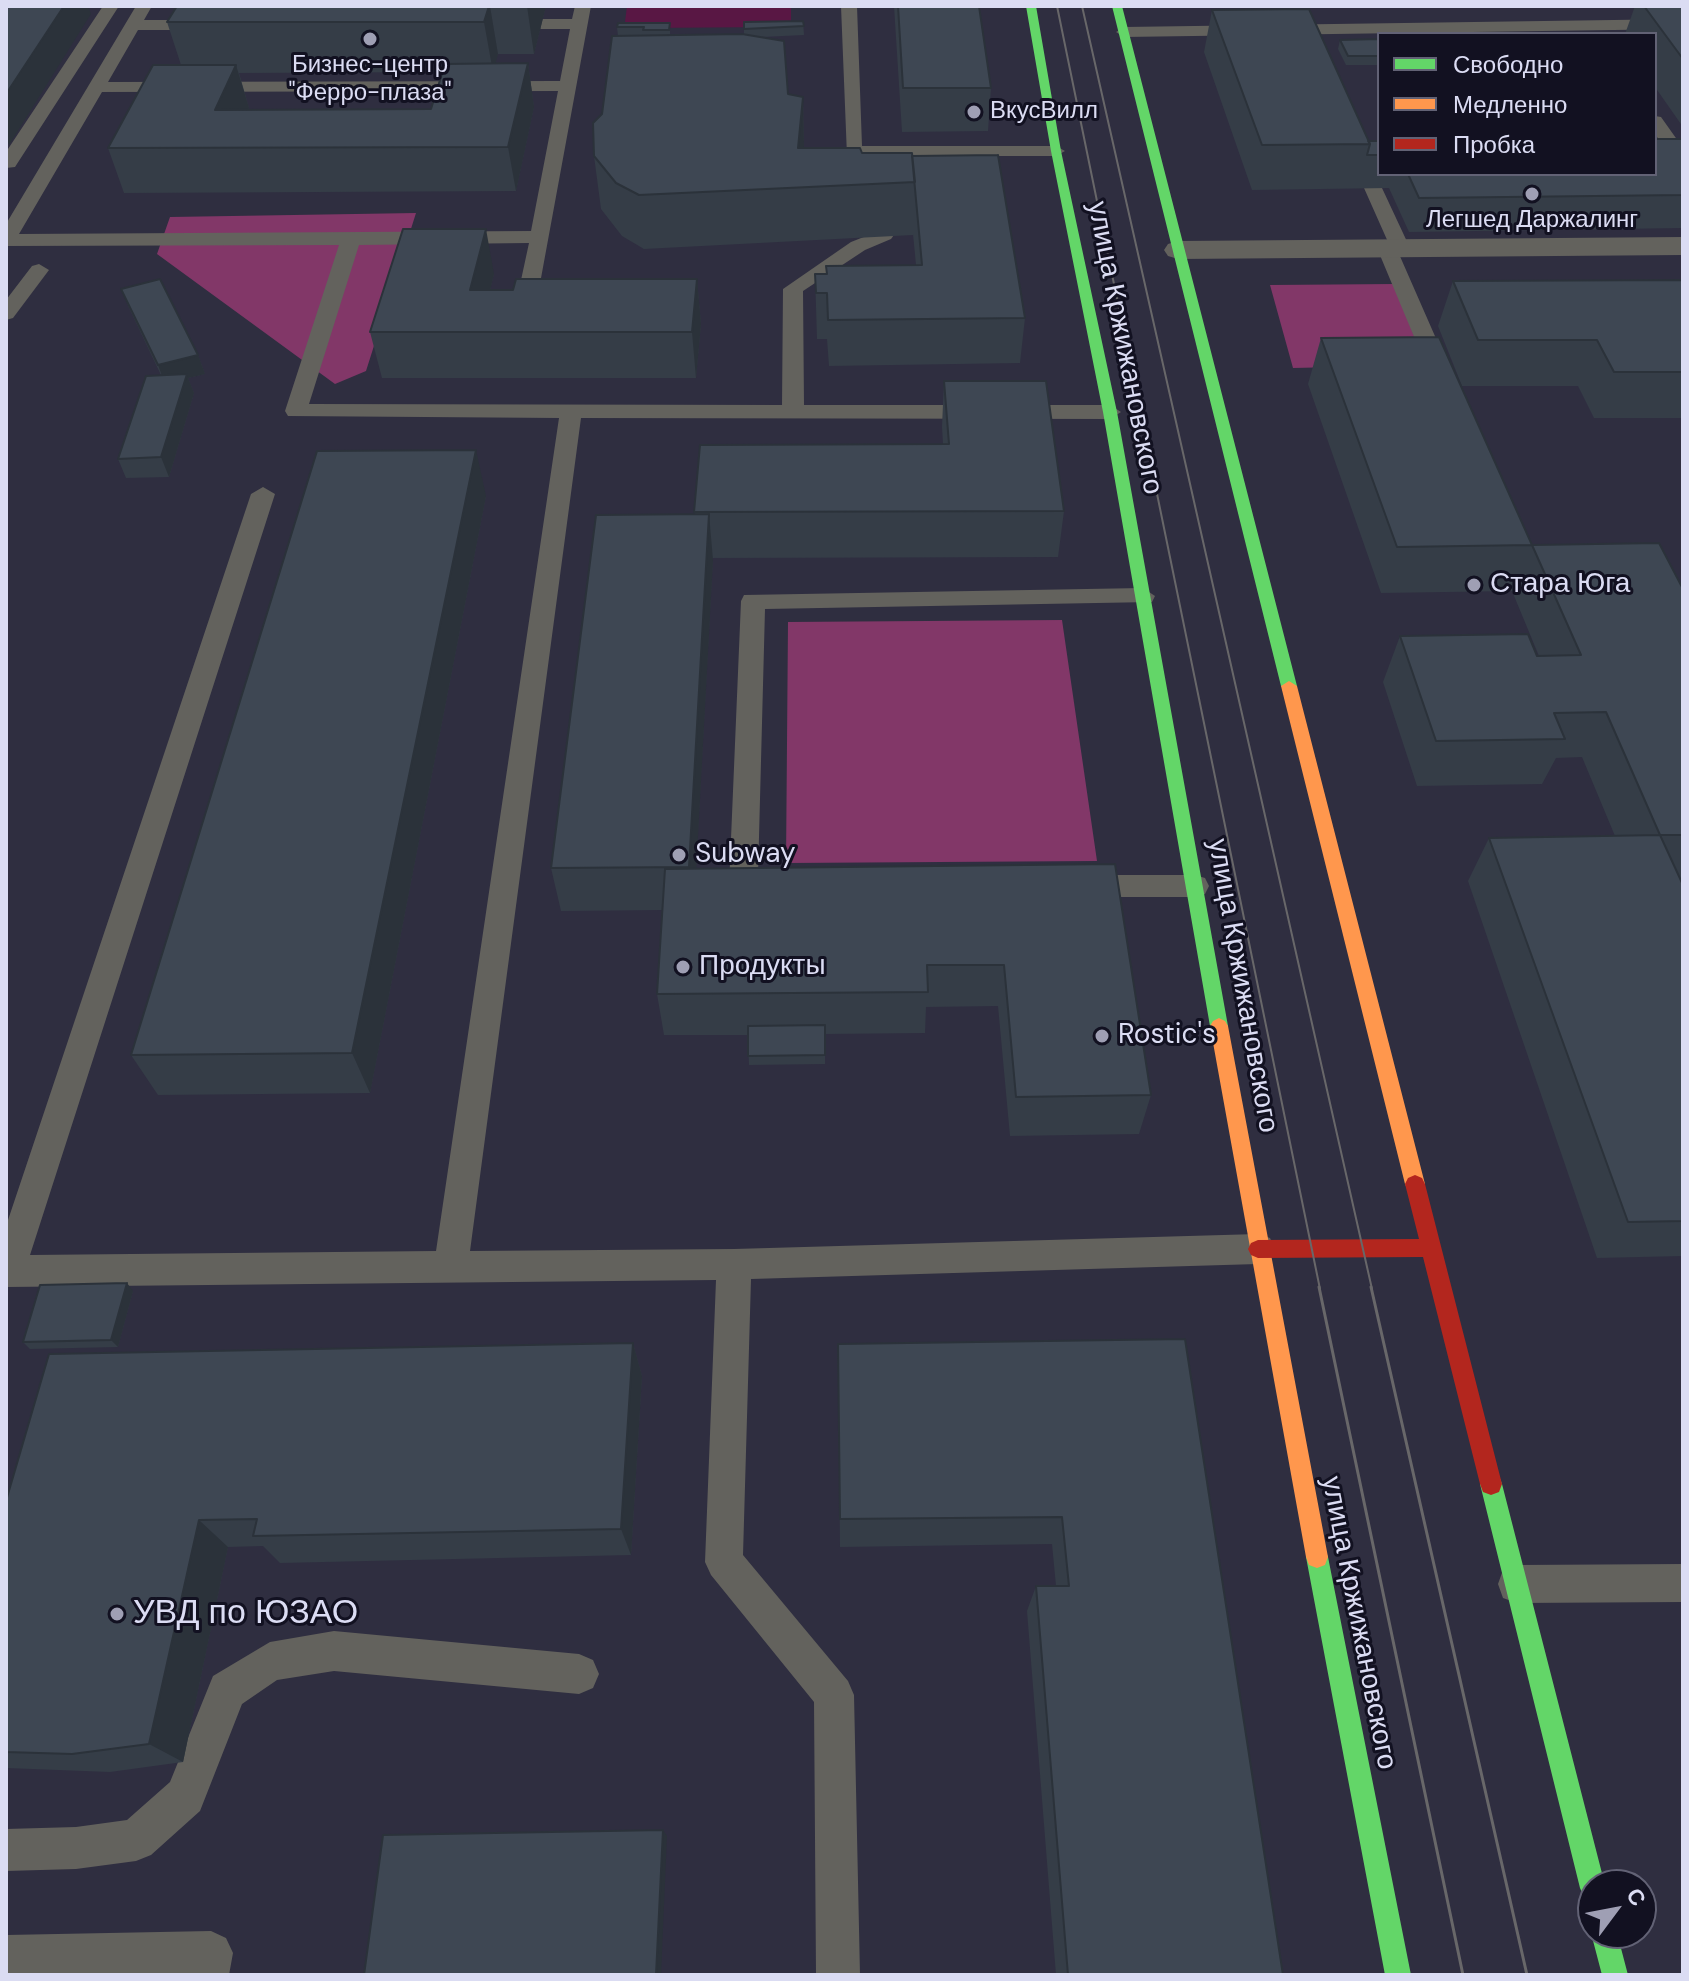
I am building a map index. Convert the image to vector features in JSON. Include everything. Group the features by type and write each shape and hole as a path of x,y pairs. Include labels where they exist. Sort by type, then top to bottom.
{"street":[{"name":"улица Кржижановского","path":"1031,6 1056,151 1110,412 1258,1249 1398,1975"},
{"path":"1117,6 1588,1869"},
{"path":"1178,250 1683,246"},
{"path":"1258,1249 1432,1248"},
{"path":"1608,1949 1615,1975"}],"lane":[{"path":"7,163 111,6"},
{"path":"144,6 6,240 540,237"},
{"path":"849,6 853,152 1056,151"},
{"path":"1482,6 1495,27"},
{"path":"541,24 581,15 528,294 575,299"},
{"path":"1124,32 1495,27 1591,30 1683,24"},
{"path":"133,25 209,25"},
{"path":"1303,30 1312,50"},
{"path":"97,87 568,86"},
{"path":"1657,124 1683,161"},
{"path":"878,152 880,175"},
{"path":"7,163 54,162"},
{"path":"1373,188 1450,394"},
{"path":"793,411 793,289 858,246 884,235"},
{"path":"351,239 296,411 1110,412"},
{"path":"6,314 39,270"},
{"path":"451,1264 571,410"},
{"path":"263,494 7,1271 451,1264 734,1264 1258,1249"},
{"path":"789,886 743,886 753,601 1143,596"},
{"path":"1051,886 1195,886"},
{"path":"734,1264 724,1562 834,1695 838,1975"},
{"path":"1517,1584 1683,1583"},
{"path":"6,1850 76,1848 136,1840 185,1796 227,1690 270,1662 334,1651 579,1674"},
{"path":"6,1957 211,1953 207,1975"}],"shaded area":[{"path":"627,6 791,6 791,21 777,27 638,28 625,22"},
{"path":"416,213 366,371 335,384 157,254 170,217"},
{"path":"1395,284 1425,365 1293,368 1270,285"},
{"path":"1062,620 1097,861 786,863 788,622"}],"building":[{"path":"6,6 64,6 6,94"},
{"path":"177,6 489,6 484,22 167,22"},
{"path":"898,6 979,6 991,88 903,88"},
{"path":"1644,6 1683,6 1683,59"},
{"path":"1309,9 1370,144 1262,145 1212,10"},
{"path":"803,21 804,26 744,29 744,22"},
{"path":"618,23 670,23 669,30 643,30 644,27 617,27"},
{"path":"742,34 784,41 788,94 803,97 798,148 860,148 862,153 912,153 915,182 639,195 616,183 594,156 593,123 602,114 612,36"},
{"path":"1377,39 1377,56 1348,56 1340,40"},
{"path":"528,63 508,147 108,148 153,65 236,65 215,110 431,109 445,64"},
{"path":"1657,139 1683,139 1683,195 1419,198 1409,176 1657,176"},
{"path":"1368,141 1377,141 1377,155 1367,155"},
{"path":"998,155 1025,318 828,320 827,293 816,293 815,274 827,274 826,266 922,265 912,156"},
{"path":"403,229 486,229 470,290 513,290 516,279 697,279 692,332 370,332"},
{"path":"160,279 198,355 158,365 121,289"},
{"path":"1683,280 1683,372 1614,372 1597,340 1478,340 1453,281"},
{"path":"1439,337 1532,545 1397,547 1321,338"},
{"path":"187,374 161,457 118,459 146,376"},
{"path":"944,381 1046,381 1064,511 694,512 700,445 949,444"},
{"path":"476,450 352,1053 131,1055 317,451"},
{"path":"709,514 689,867 551,868 596,515"},
{"path":"1659,543 1683,589 1683,835 1660,835 1606,712 1554,713 1565,739 1436,741 1400,636 1528,634 1537,656 1581,655 1532,545"},
{"path":"1660,835 1683,885 1683,1221 1628,1222 1489,838"},
{"path":"1115,864 1151,1095 1016,1097 1004,965 927,965 928,992 657,994 665,869"},
{"path":"825,1025 825,1055 748,1056 748,1026"},
{"path":"127,1283 111,1340 23,1342 40,1285"},
{"path":"1185,1339 1283,1975 1068,1975 1036,1586 1069,1586 1062,1517 840,1519 838,1344"},
{"name":"УВД по ЮЗАО","path":"633,1343 621,1529 253,1536 257,1519 199,1520 149,1744 72,1754 6,1752 6,1501 49,1354"},
{"path":"663,1830 656,1975 364,1975 383,1835"}],"tram line":[{"path":"1057,6 1320,1289"},
{"path":"1082,6 1372,1289"},
{"path":"1319,1287 1463,1975"},
{"path":"1371,1287 1527,1975"}],"traffic: fast":[{"path":"1031,6 1056,151 1110,412 1219,1026"},
{"path":"1117,6 1289,686"},
{"path":"1491,1484 1588,1869"},
{"path":"1317,1557 1398,1975"},
{"path":"1608,1949 1615,1975"}],"traffic: slow":[{"path":"1289,686 1415,1184"},
{"path":"1219,1026 1317,1557"}],"traffic: jam":[{"path":"1415,1184 1491,1484"},
{"path":"1258,1249 1432,1248"}],"place":[{"name":"Бизнес-центр \"Ферро-плаза\"","path":"370,39"},
{"name":"ВкусВилл","path":"974,112"},
{"name":"Легшед Даржалинг","path":"1532,194"},
{"name":"Стара Юга","path":"1474,585"},
{"name":"Subway","path":"679,855"},
{"name":"Продукты","path":"683,967"},
{"name":"Rostic's","path":"1102,1036"},
{"name":"УВД по ЮЗАО","path":"117,1614"}]}
